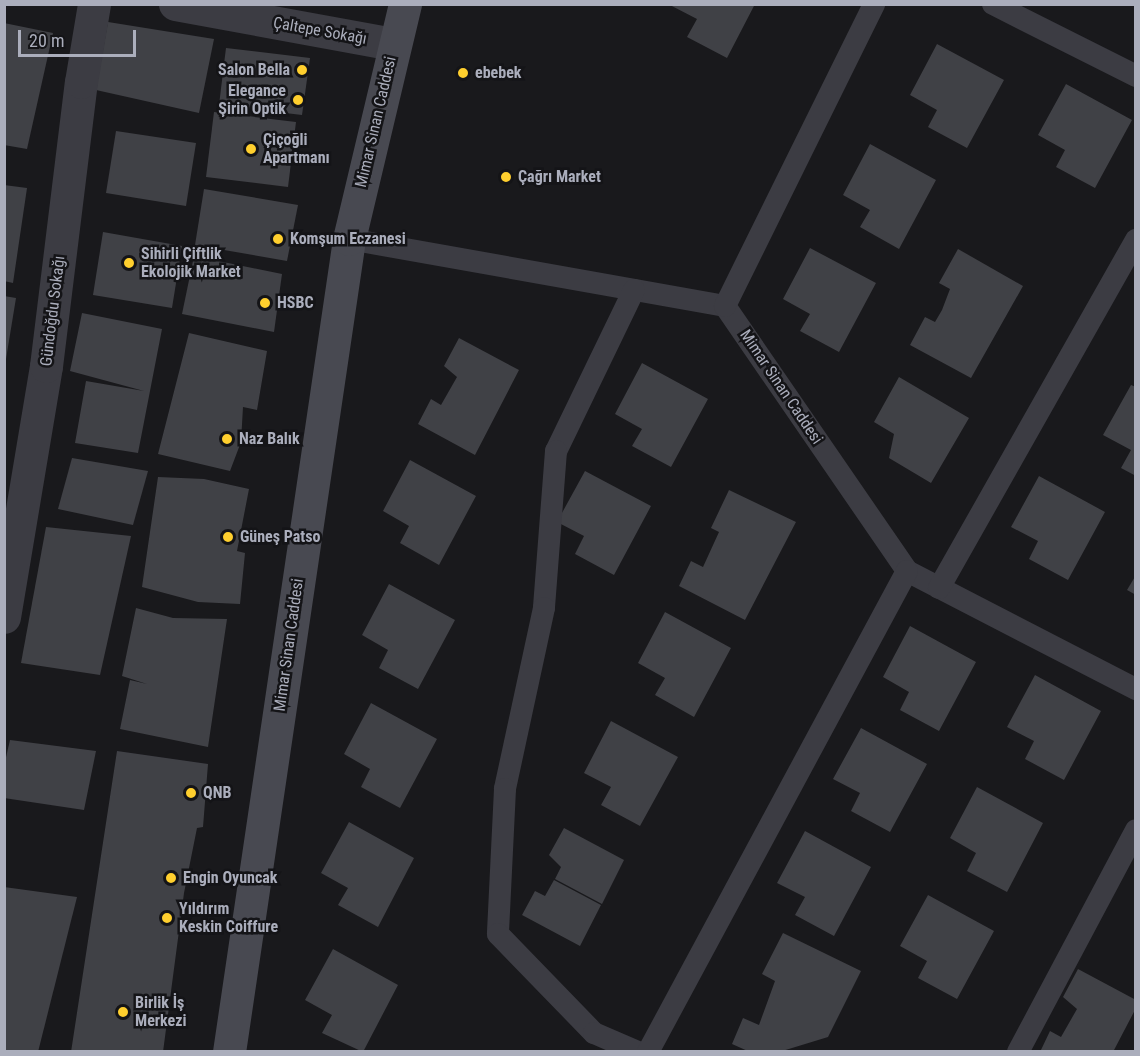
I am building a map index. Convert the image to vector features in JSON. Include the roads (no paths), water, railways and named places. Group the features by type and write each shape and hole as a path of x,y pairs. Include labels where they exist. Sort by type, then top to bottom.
{"main road":[{"name":"Mimar Sinan Caddesi","path":"229,1052 349,239 405,4"}],"street":[{"name":"Gündoğdu Sokağı","path":"4,617 46,366 81,82 94,4"},
{"name":"Çaltepe Sokağı","path":"175,4 394,44"}],"lane":[{"path":"349,239 725,306 874,4"},
{"path":"993,4 1136,76"},
{"path":"939,588 1136,240"},
{"path":"634,290 556,450 544,608 505,789 498,934 594,1033 638,1052"},
{"name":"Mimar Sinan Caddesi","path":"725,306 907,571 1136,689"},
{"path":"648,1052 907,571"},
{"path":"1018,1052 1136,830"}],"place":[{"name":"Salon Bella","path":"302,70"},
{"name":"ebebek","path":"463,73"},
{"name":"Elegance Şirin Optik","path":"298,100"},
{"name":"Çiçoğli Apartmanı","path":"251,149"},
{"name":"Çağrı Market","path":"506,177"},
{"name":"Komşum Eczanesi","path":"278,239"},
{"name":"Sihirli Çiftlik Ekolojik Market","path":"129,263"},
{"name":"HSBC","path":"265,303"},
{"name":"Naz Balık","path":"227,439"},
{"name":"Güneş Patso","path":"228,537"},
{"name":"QNB","path":"191,793"},
{"name":"Engin Oyuncak","path":"171,878"},
{"name":"Yıldırım Keskin Coiffure","path":"167,918"},
{"name":"Birlik İş Merkezi","path":"123,1012"}]}
